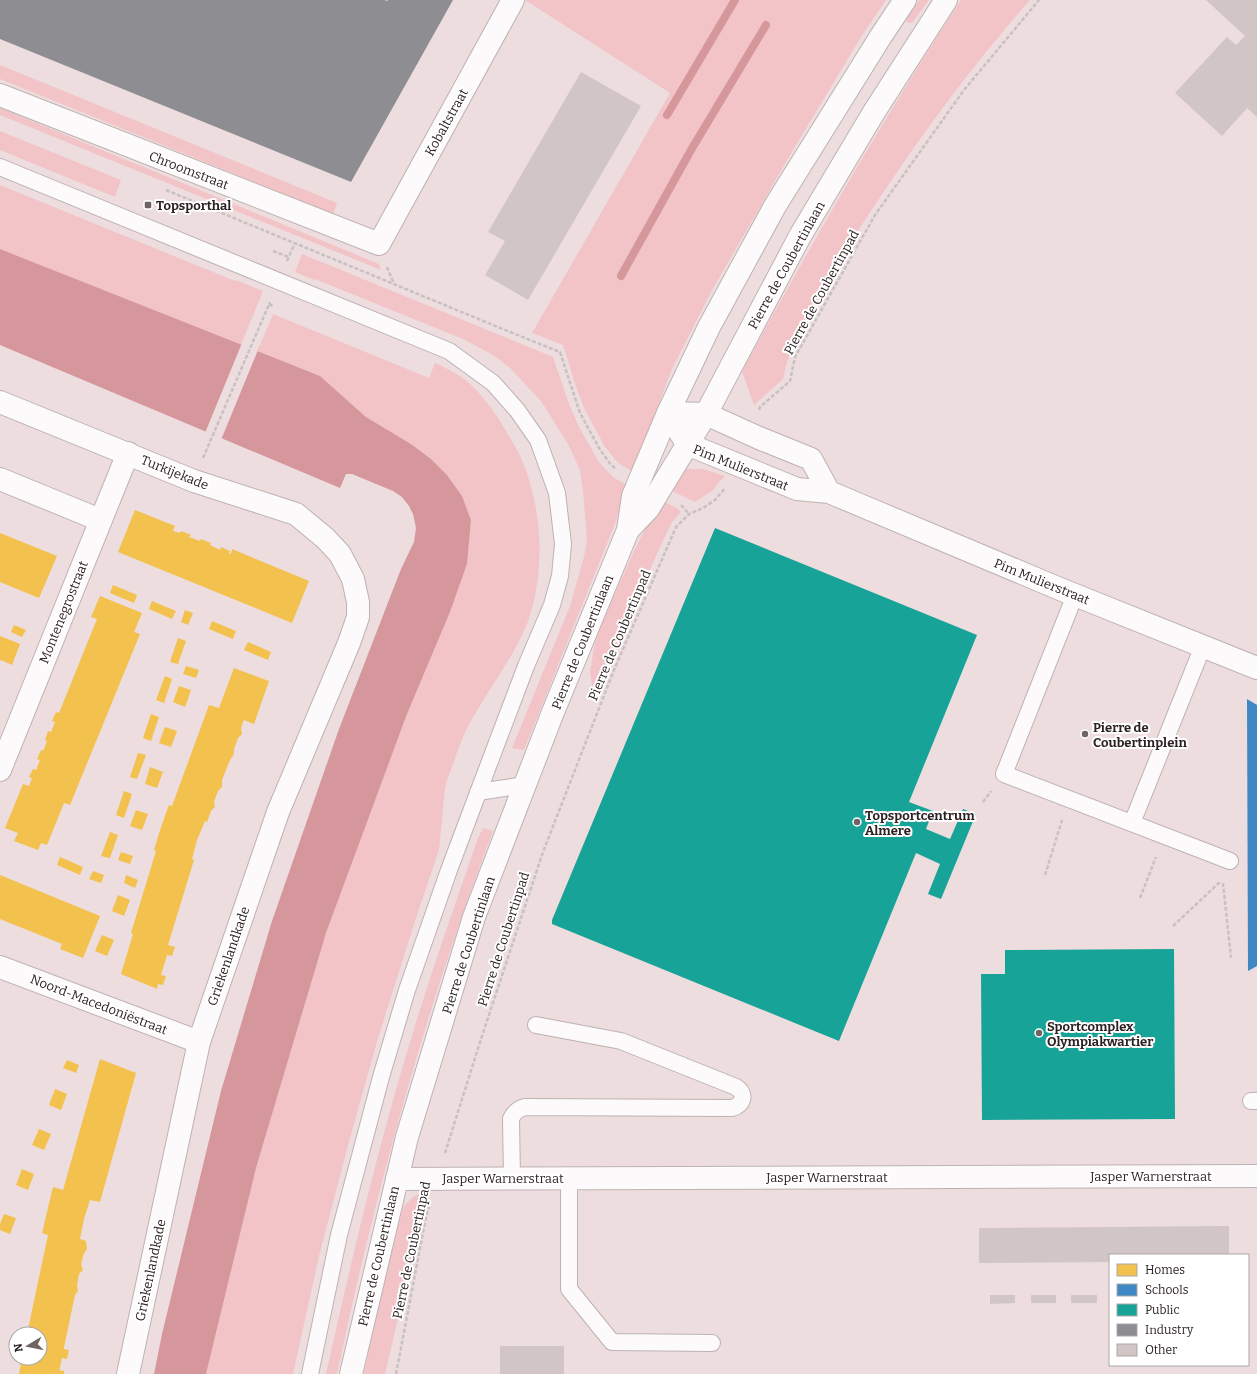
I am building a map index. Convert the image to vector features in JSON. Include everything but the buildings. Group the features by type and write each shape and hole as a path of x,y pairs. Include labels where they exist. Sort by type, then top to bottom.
{"street":[{"name":"Kobaltstraat","path":"379,244 513,0"},
{"name":"Pierre de Coubertinlaan","path":"351,1374 407,1138 474,917 553,712 628,530 633,496 668,413 709,327 775,206 905,0"},
{"name":"Pierre de Coubertinlaan","path":"628,530 648,509 706,414 800,236 874,112 946,0"},
{"name":"Chroomstraat","path":"0,96 379,244"},
{"name":"Turkijekade","path":"0,402 194,481 296,514 325,538 340,554"},
{"path":"668,413 706,414 811,459 829,492"},
{"name":"Pim Mulierstraat","path":"668,413 687,444 798,489 829,492 1075,595 1257,668"},
{"name":"Montenegrostraat","path":"0,770 128,453"},
{"path":"0,479 100,520"},
{"name":"Griekenlandkade","path":"128,1374 199,1042 278,812 349,643 358,616 358,602 353,579 340,554"},
{"name":"Noord-Macedoniëstraat","path":"0,967 199,1042"},
{"name":"Jasper Warnerstraat","path":"397,1178 1257,1176"}],"lane":[{"path":"0,167 449,351 493,383 516,410 538,440 558,493 563,544 560,576 552,605 526,666 478,792 407,990 381,1077 339,1235 310,1374"},
{"path":"1075,595 1004,774 1230,861"},
{"path":"1132,823 1203,646"},
{"path":"478,792 525,785"},
{"path":"512,1177 511,1119 520,1108 732,1108 738,1106 742,1099 741,1092 736,1087 621,1041 536,1025"},
{"path":"569,1177 569,1289 612,1342 712,1343"}],"path":[{"name":"Pierre de Coubertinpad","path":"750,434 760,407 790,381 795,357 875,215 964,90 1040,0"},
{"path":"273,250 289,257"},
{"path":"269,304 273,306"},
{"path":"210,441 251,345"},
{"name":"Pierre de Coubertinpad","path":"396,1374 426,1217 478,1046 543,852 614,670 676,527 689,514 703,508 715,500 726,487 736,465"},
{"path":"1045,875 1068,799"},
{"path":"1140,898 1164,836"},
{"path":"1173,926 1223,879 1231,958"}],"shaded area":[{"path":"525,0 886,0 861,37 793,150 711,292 672,369 633,472 618,463 605,447 584,408 563,345 532,333 670,93"},
{"path":"919,0 929,0 912,23 908,23 906,20"},
{"path":"961,0 1030,0 992,44 956,90 889,184 862,224 813,306 792,348 783,379 754,405 742,371 794,277 875,137"},
{"path":"0,65 337,203 333,214 0,79"},
{"path":"0,108 379,264 381,270 0,115"},
{"path":"0,131 121,180 115,197 0,150"},
{"path":"0,185 263,291 241,345 0,249"},
{"path":"0,249 320,376 366,417 411,444 431,459 447,475 462,496 471,520 467,564 450,612 407,714 326,933 256,1168 206,1374 154,1374 162,1334 221,1091 272,921 339,729 401,569 414,542 416,528 413,514 409,506 402,497 393,491 352,474 346,474 340,488 0,345"},
{"path":"302,254 553,357 569,404 579,427 599,462 613,477 628,486 614,526 524,750 512,748 570,606 584,557 587,539 580,470 568,444 541,401 510,368 493,355 463,339 295,272"},
{"path":"273,314 429,378 435,363 460,376 471,385 482,396 496,415 521,458 534,498 538,519 539,562 537,584 527,624 508,661 468,726 447,780 439,850 378,1038 350,1138 320,1252 293,1374 206,1374 256,1168 326,933 407,714 450,612 467,564 471,520 462,496 447,475 431,459 411,444 366,417 320,376 256,351"},
{"path":"687,469 703,469 725,476 713,490 695,502 666,488 679,473"},
{"path":"660,500 677,508 681,512 672,522 660,547 597,690 592,685 590,672 598,631 635,549"},
{"path":"483,828 493,831 437,990 405,1098 375,1208 337,1374 326,1374 365,1206 387,1122 435,964 478,838"},
{"path":"425,1191 428,1192 385,1374 364,1374 377,1312 403,1207 413,1197"}],"pier":[{"path":"242,343 258,350 221,440 205,433"}],"waterway":[{"path":"667,115 735,0"},
{"path":"621,276 691,150 766,25"}],"place":[{"name":"Topsporthal","path":"148,205"},
{"name":"Pierre de Coubertinplein","path":"1085,734"},
{"name":"Topsportcentrum Almere","path":"857,822"},
{"name":"Sportcomplex Olympiakwartier","path":"1039,1033"}]}
